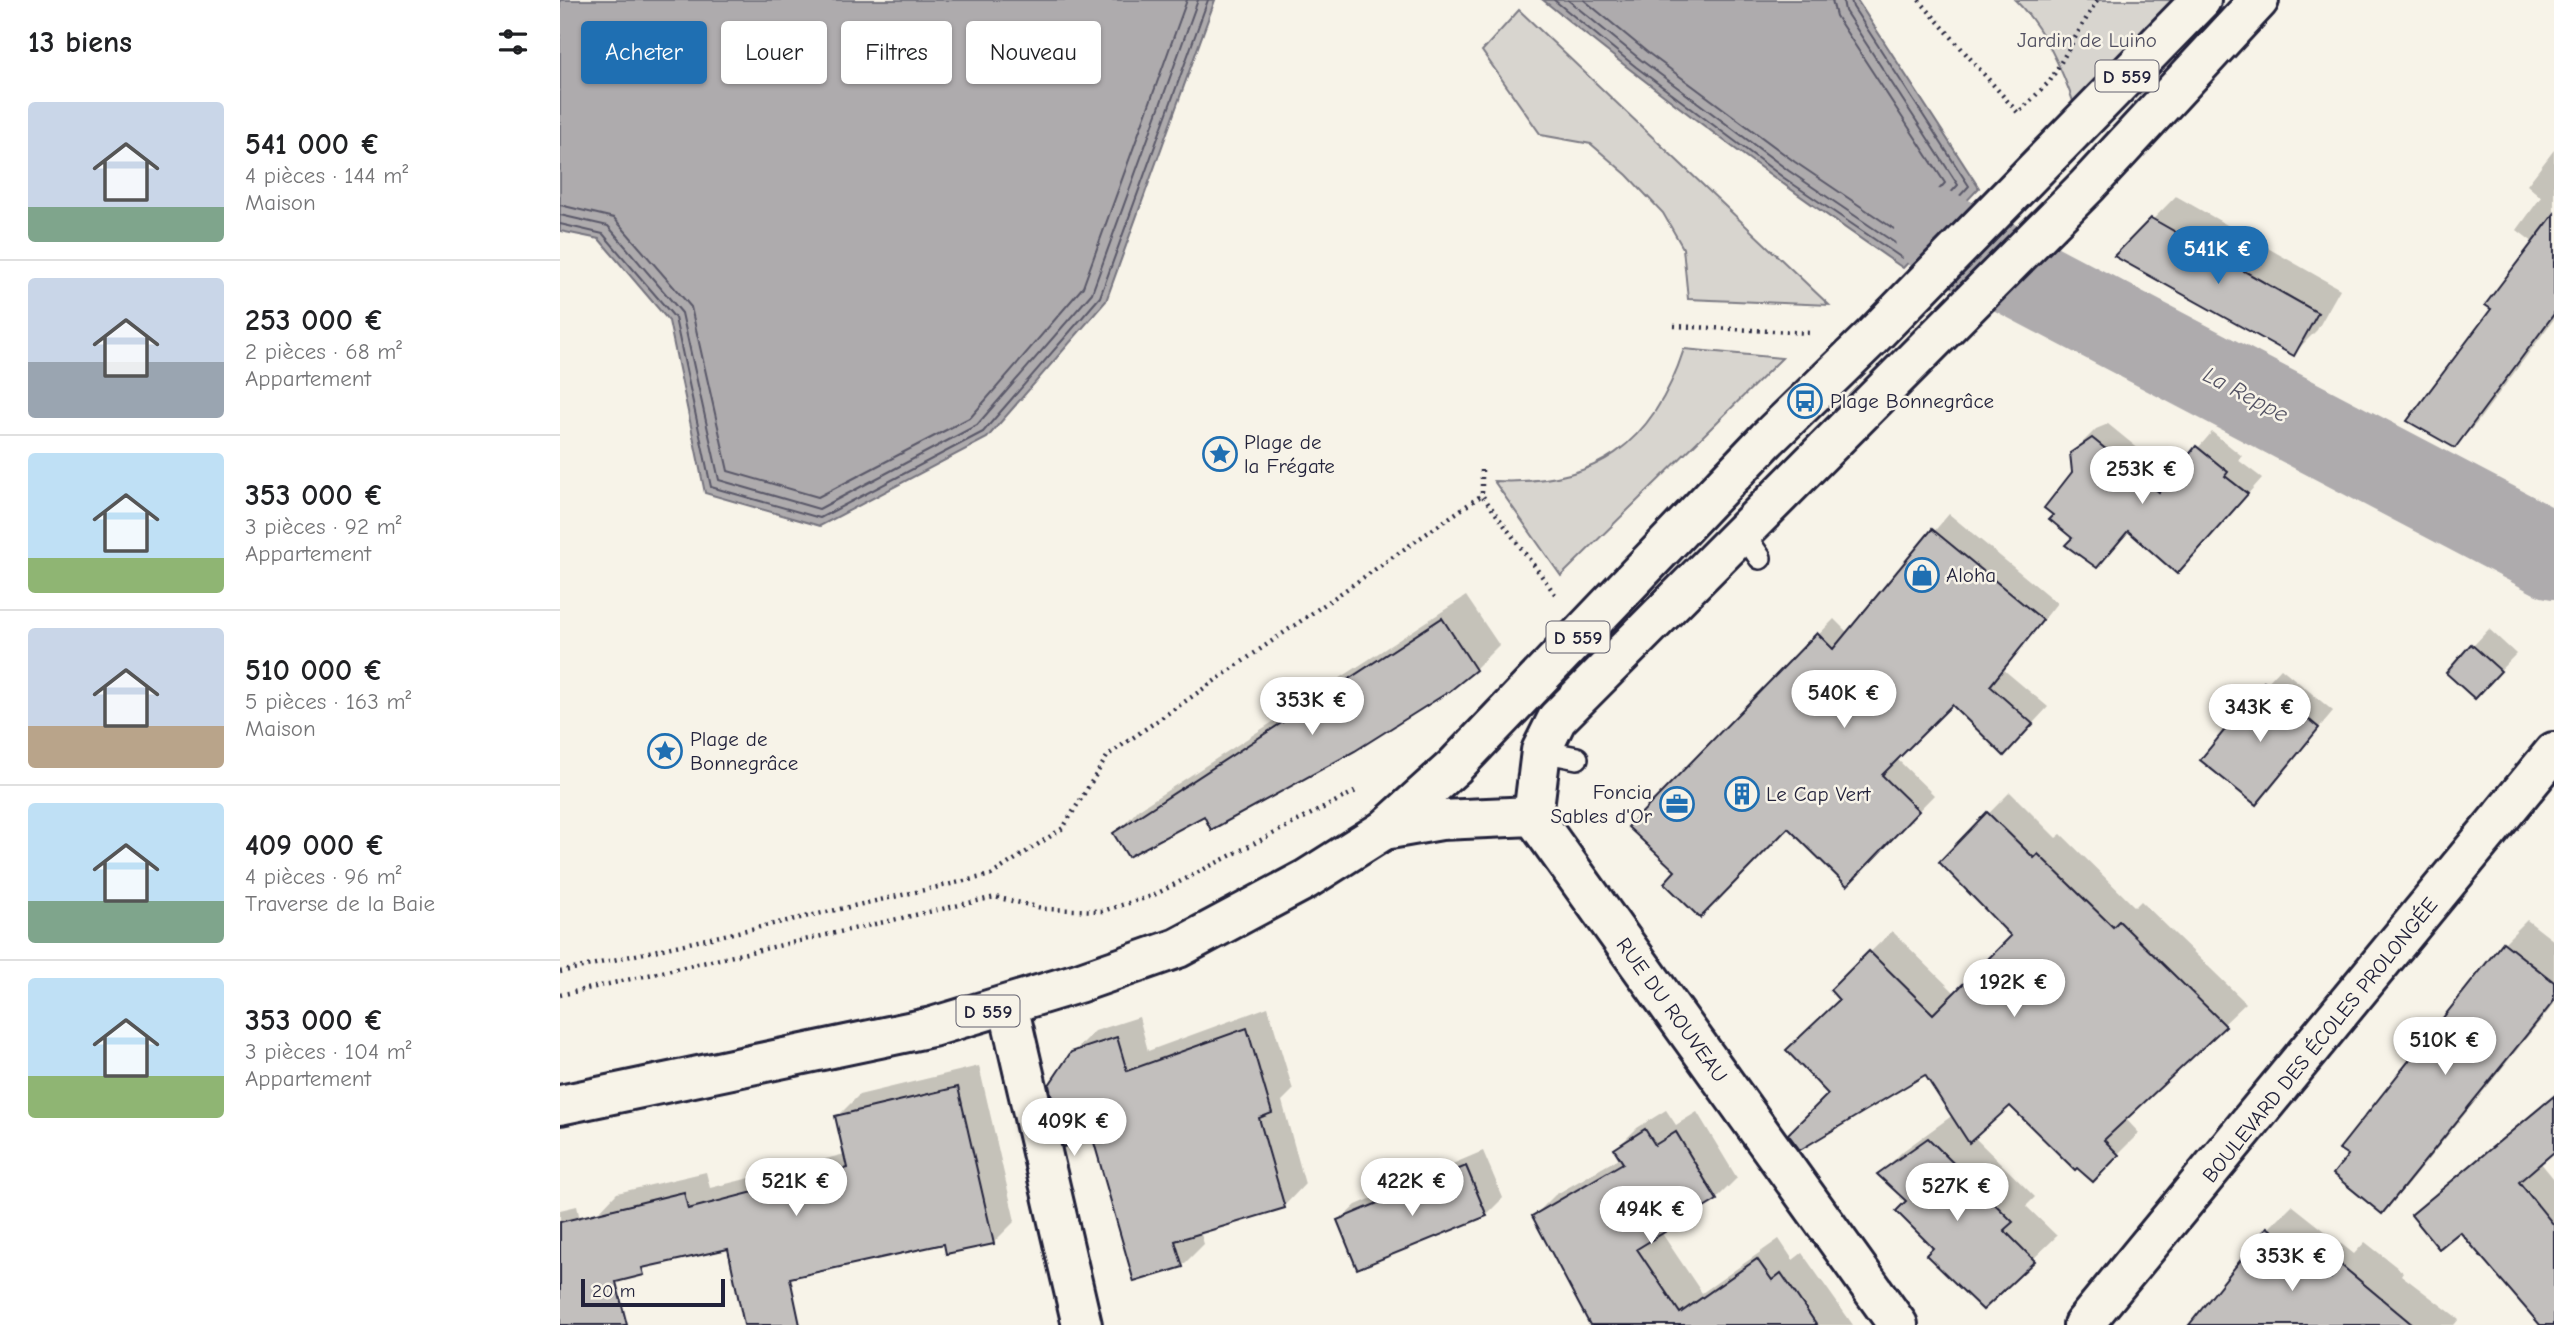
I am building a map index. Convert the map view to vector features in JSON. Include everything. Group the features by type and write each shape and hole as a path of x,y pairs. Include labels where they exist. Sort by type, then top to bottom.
{"main road":[{"name":"D 559","path":"560,1105 932,1027 1009,1005 1178,947 1305,880 1384,830 1454,767 1767,439 1861,347 2201,0"},
{"path":"1384,830 1441,820 1533,817 1559,755 1557,719 1751,545 1907,367 2087,186 2259,0"},
{"name":"BOULEVARD DES ÉCOLES PROLONGÉE","path":"2083,1325 2554,752"},
{"name":"RUE DU ROUVEAU","path":"1533,817 1898,1325"},
{"path":"1009,1005 1083,1325"}],"path":[{"path":"1919,0 2018,114 2050,81 2097,0"},
{"path":"1674,327 1825,334 1861,347"},
{"path":"1482,470 1482,495 1555,594 1564,586"},
{"path":"560,972 991,876 1063,828 1108,755 1482,495"},
{"path":"560,995 995,897 1046,909 1102,911 1152,897 1366,786"}],"green space":[{"name":"Jardin de Luino","path":"2015,0 2182,0 2075,107 2051,50"},
{"path":"1519,10 1829,305 1688,299 1683,248 1663,213 1627,175 1591,144 1541,135 1482,51"},
{"path":"1684,349 1782,358 1561,576 1494,481 1530,481 1562,476 1590,467 1615,453 1637,434 1655,411 1671,382"}],"water":[{"path":"560,0 1215,0 1106,301 987,438 820,526 705,493 669,321 599,239 560,231"},
{"path":"1543,0 1857,0 1979,188 1903,268 1720,138"}],"building":[{"path":"2554,214 2554,314 2455,448 2407,421 2491,309 2485,305"},
{"path":"2151,218 2318,313 2294,356 2114,256"},
{"path":"2092,438 2159,492 2196,446 2228,472 2225,476 2248,494 2177,574 2128,531 2097,568 2065,545 2072,538 2049,519 2053,515 2044,508 2072,472 2070,453"},
{"path":"1932,529 2043,620 1990,686 2033,724 2004,756 1952,705 1882,775 1919,811 1847,886 1788,828 1700,918 1664,883 1675,871 1628,827 1817,633 1833,649"},
{"path":"1442,618 1476,670 1450,691 1355,751 1211,830 1204,816 1128,857 1113,833"},
{"path":"2471,644 2501,671 2475,699 2446,673"},
{"path":"2264,682 2319,728 2256,805 2200,760"},
{"path":"1987,812 2034,858 2038,854 2113,927 2119,921 2226,1026 2104,1140 2119,1155 2093,1182 2077,1168 2075,1170 2010,1106 1969,1143 1925,1075 1800,1150 1788,1134 1828,1094 1786,1050 1839,1000 1830,990 1869,951 1933,1014 2011,936 1939,862"},
{"path":"2503,942 2554,982 2554,1001 2382,1214 2333,1174 2348,1155 2339,1149"},
{"path":"1247,1028 1272,1113 1259,1118 1285,1208 1175,1241 1183,1267 1134,1282 1093,1139 1063,1147 1049,1085 1071,1052 1117,1037 1127,1071"},
{"path":"958,1087 994,1244 946,1254 944,1244 790,1278 800,1325 744,1325 728,1249 642,1268 644,1275 616,1282 627,1325 560,1325 560,1222 684,1192 688,1209 847,1168 835,1116"},
{"path":"2554,1096 2554,1152 2519,1182 2554,1225 2554,1325 2540,1325 2460,1232 2439,1249 2411,1215"},
{"path":"1645,1129 1655,1145 1676,1132 1717,1200 1637,1249 1680,1313 1757,1259 1772,1280 1781,1273 1817,1325 1590,1325 1532,1216 1623,1163 1614,1149"},
{"path":"1928,1138 2013,1222 2004,1230 2035,1261 1983,1310 1926,1255 1933,1248 1896,1211 1906,1201 1877,1174"},
{"path":"1466,1166 1487,1216 1357,1269 1337,1220"},
{"path":"2267,1227 2331,1278 2341,1265 2413,1325 2189,1325"}],"waterway":[{"name":"La Reppe","path":"1937,232 2554,556"}],"place":[{"name":"Plage Bonnegrâce","path":"1805,401"},
{"name":"Plage de la Frégate","path":"1220,454"},
{"name":"Aloha","path":"1922,575"},
{"name":"Plage de Bonnegrâce","path":"665,751"},
{"name":"Le Cap Vert","path":"1742,794"},
{"name":"Foncia Sables d'Or","path":"1677,804"}]}
